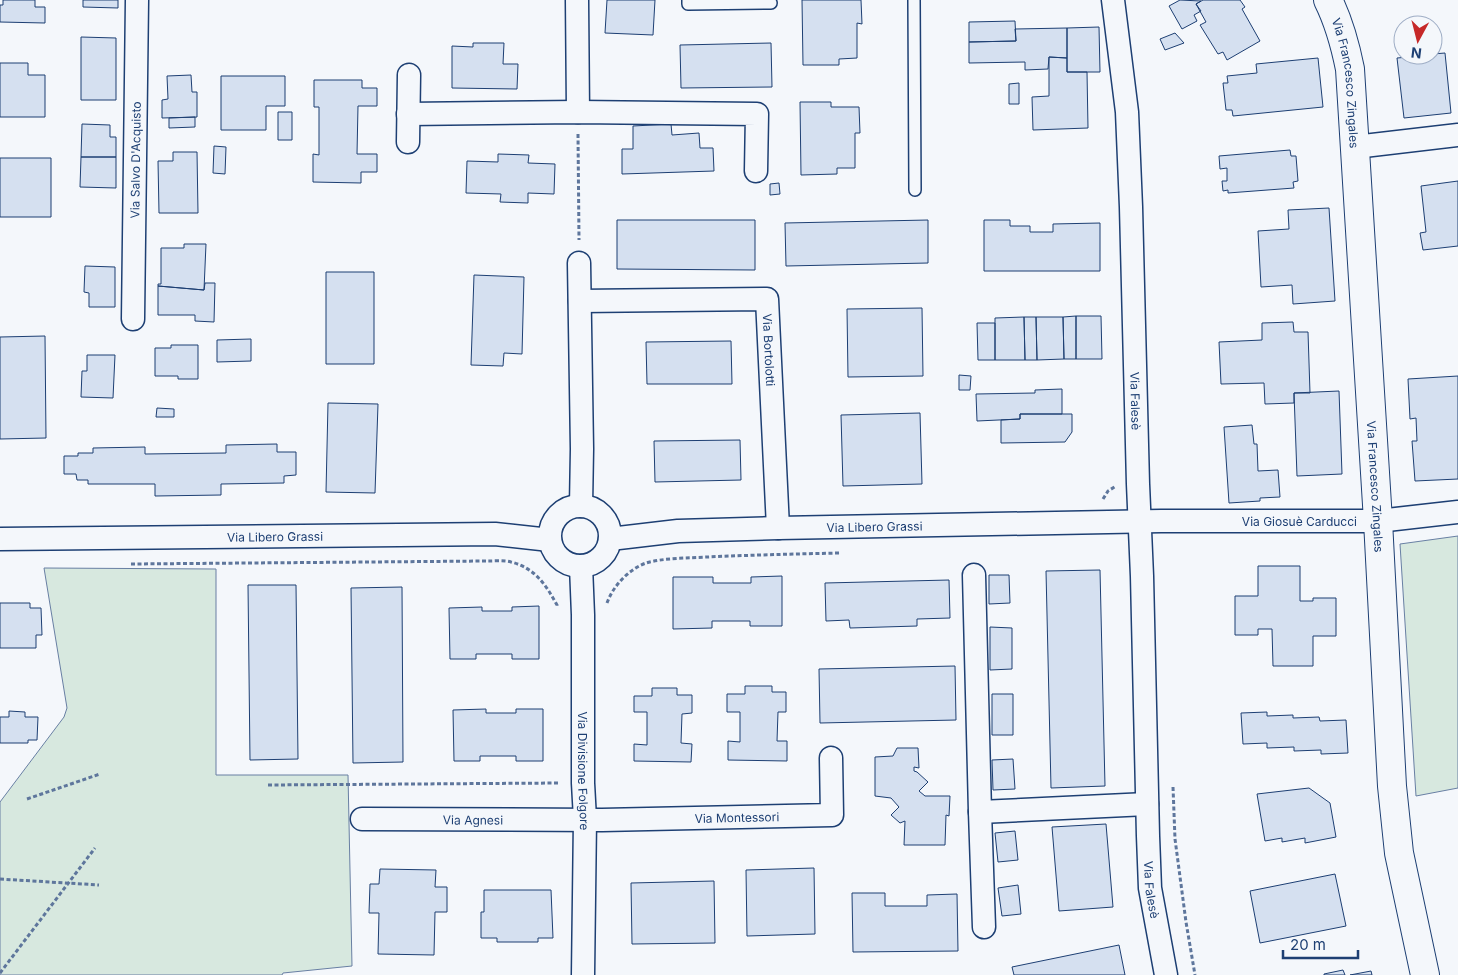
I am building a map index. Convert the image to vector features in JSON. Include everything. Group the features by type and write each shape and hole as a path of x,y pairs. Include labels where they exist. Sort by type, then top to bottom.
{"street":[{"name":"Via Salvo D'Acquisto","path":"134,319 137,0"},
{"path":"577,0 578,112"},
{"name":"Via Falesè","path":"1112,0 1127,112 1150,888 1166,975"},
{"name":"Via Francesco Zingales","path":"1328,0 1338,20 1346,47 1350,78 1395,822 1401,861 1425,975"},
{"path":"408,75 408,142"},
{"path":"408,114 578,112 757,114 756,171"},
{"path":"1355,147 1458,135"},
{"path":"579,264 581,506"},
{"name":"Via Bortolotti","path":"580,302 767,299 778,528"},
{"path":"581,506 591,508 601,514 606,521 610,539 609,546 603,556 590,564 574,566 561,560 553,550 550,540 551,526 560,513 570,507 581,506"},
{"name":"Via Giosuè Carducci","path":"1140,521 1378,521 1458,512"},
{"name":"Via Libero Grassi","path":"610,539 678,531 1140,521"},
{"name":"Via Libero Grassi","path":"0,539 495,534 550,540"},
{"name":"Via Divisione Folgore","path":"581,566 593,616 583,783 585,819 583,975"},
{"path":"974,575 984,927"},
{"name":"Via Montessori","path":"585,819 832,815 831,758"},
{"path":"980,812 1147,804"},
{"name":"Via Agnesi","path":"362,820 585,819"}],"lane":[{"path":"688,0 688,4 771,3"},
{"path":"914,0 915,190"}],"path":[{"path":"578,112 579,264"},
{"path":"1102,522 1102,506 1108,491 1115,486 1138,484"},
{"path":"128,564 511,562 532,572 546,585 557,605 558,615 593,616 619,583 631,572 646,563 694,558 843,553"},
{"path":"27,799 100,774"},
{"path":"268,785 583,783"},
{"path":"0,973 95,848"},
{"path":"0,879 99,885"}],"shaded area":[{"path":"1458,536 1458,788 1416,796 1400,544"},
{"path":"44,568 216,569 216,775 348,775 352,966 283,973 282,975 0,975 0,802 64,717 67,708"}],"building":[{"path":"3,0 35,0 35,7 45,7 45,23 0,22 0,5 3,5"},
{"path":"83,0 118,0 118,8 83,7"},
{"path":"607,0 655,0 653,35 605,33"},
{"path":"802,0 861,0 862,24 857,23 857,58 839,59 839,65 803,65"},
{"path":"1180,0 1201,1 1196,4 1201,11 1194,15 1197,21 1182,29 1169,6"},
{"path":"1203,0 1240,0 1245,7 1242,9 1260,41 1227,60 1223,52 1218,54 1200,25 1206,22 1196,4"},
{"path":"1015,21 1016,41 969,42 969,22"},
{"path":"1099,27 1100,72 1067,72 1067,28"},
{"path":"1067,28 1067,58 1049,57 1048,69 1025,70 1025,62 969,63 969,42 1016,41 1015,29"},
{"path":"1175,33 1184,43 1165,50 1160,39"},
{"path":"81,37 116,38 116,100 81,100"},
{"path":"473,43 504,43 503,64 518,64 517,89 452,88 452,46 473,47"},
{"path":"771,43 772,87 681,88 680,45"},
{"path":"1443,53 1445,53 1451,113 1404,118 1398,65 1443,65"},
{"path":"1049,57 1067,58 1067,72 1087,72 1088,128 1033,130 1032,97 1049,96"},
{"path":"1318,58 1323,107 1233,116 1232,110 1226,110 1223,83 1228,83 1227,76 1257,73 1256,64"},
{"path":"0,63 28,63 28,75 45,75 45,117 0,117"},
{"path":"191,75 192,92 197,92 197,117 162,118 162,100 168,99 167,76"},
{"path":"221,76 285,76 285,106 266,106 266,130 221,130"},
{"path":"314,80 362,80 362,88 377,88 377,106 358,106 357,154 377,154 377,172 361,172 361,183 313,182 313,154 319,155 319,107 314,107"},
{"path":"1019,83 1019,104 1009,104 1009,84"},
{"path":"800,102 831,102 831,107 859,107 860,133 855,133 855,168 837,168 837,174 801,175"},
{"path":"278,112 292,112 292,140 278,140"},
{"path":"195,117 195,127 169,128 169,118"},
{"path":"82,124 110,125 110,137 116,137 116,157 81,157"},
{"path":"671,124 672,135 699,133 700,148 713,148 714,171 622,174 622,149 633,149 633,126"},
{"path":"214,146 226,147 225,174 213,173"},
{"path":"1290,150 1291,156 1296,156 1298,181 1293,182 1294,188 1228,193 1228,190 1223,191 1222,181 1227,181 1227,168 1220,169 1219,156"},
{"path":"173,152 197,152 198,213 159,213 158,161 173,161"},
{"path":"498,154 529,155 528,163 555,164 554,194 528,193 528,203 500,202 501,194 466,193 467,161 498,162"},
{"path":"81,157 116,157 116,188 80,187"},
{"path":"0,158 51,158 51,217 0,217"},
{"path":"1458,181 1458,246 1423,250 1420,233 1426,232 1421,186"},
{"path":"779,183 780,194 770,195 770,184"},
{"path":"1329,208 1335,301 1293,304 1292,285 1261,287 1258,231 1289,229 1288,210"},
{"path":"617,220 755,220 755,270 617,269"},
{"path":"928,220 928,263 786,266 785,223"},
{"path":"984,220 1010,220 1010,226 1030,226 1030,232 1053,232 1053,224 1100,223 1100,271 984,271"},
{"path":"184,244 206,244 204,290 158,286 158,284 161,284 161,248 184,248"},
{"path":"85,266 115,267 115,307 89,307 89,293 84,292"},
{"path":"326,272 374,272 374,364 326,364"},
{"path":"474,275 524,277 522,354 504,353 503,366 471,365"},
{"path":"205,283 215,283 214,322 195,321 195,315 158,315 158,286 204,290"},
{"path":"922,308 923,376 848,377 847,309"},
{"path":"1076,316 1101,316 1102,359 1076,359"},
{"path":"1076,316 1076,359 1064,359 1063,317"},
{"path":"1024,317 1036,317 1037,360 1025,360"},
{"path":"1024,317 1025,360 995,360 995,318"},
{"path":"1036,317 1063,317 1064,359 1037,360"},
{"path":"1293,322 1294,332 1308,332 1310,393 1294,393 1294,403 1265,404 1264,383 1221,384 1219,342 1262,340 1262,323"},
{"path":"977,323 995,323 995,360 978,360"},
{"path":"45,336 46,438 0,439 0,337"},
{"path":"251,339 251,361 217,362 217,340"},
{"path":"731,341 732,384 647,384 646,342"},
{"path":"171,345 198,345 198,379 178,379 178,376 155,376 155,348 171,348"},
{"path":"87,355 115,355 113,398 81,397 82,371 87,371"},
{"path":"959,375 971,376 970,390 959,390"},
{"path":"1458,376 1458,479 1415,481 1412,441 1417,441 1416,418 1410,419 1408,379"},
{"path":"1062,389 1062,414 1020,414 1020,419 977,421 976,394 1035,393 1035,390"},
{"path":"1339,391 1342,474 1297,476 1294,393"},
{"path":"328,403 378,404 375,493 326,492"},
{"path":"157,408 174,409 174,417 156,417"},
{"path":"920,413 922,484 843,486 841,415"},
{"path":"1020,414 1072,414 1072,432 1065,442 1001,443 1001,420 1020,419"},
{"path":"1252,425 1254,444 1257,444 1258,471 1278,470 1280,497 1260,498 1260,501 1229,503 1224,427"},
{"path":"740,440 741,480 655,482 654,441"},
{"path":"277,444 277,452 296,452 296,475 284,476 284,483 221,484 221,495 155,496 155,484 88,484 88,480 77,480 76,474 64,474 64,456 78,456 78,453 93,453 93,448 145,447 145,454 226,453 226,445"},
{"path":"1258,566 1300,566 1300,601 1313,601 1313,598 1336,598 1336,636 1313,636 1313,666 1273,666 1272,629 1258,629 1258,635 1235,635 1235,596 1258,596"},
{"path":"1100,570 1105,786 1051,788 1046,571"},
{"path":"989,575 1009,575 1010,603 989,604"},
{"path":"782,576 782,626 750,626 750,621 712,621 712,628 673,629 673,577 713,577 713,583 751,583 751,577"},
{"path":"949,580 950,618 917,619 917,626 850,628 849,620 826,621 825,583"},
{"path":"248,585 296,585 298,759 250,760"},
{"path":"402,587 403,762 353,763 351,588"},
{"path":"0,603 30,603 30,608 41,608 42,635 36,635 36,648 0,648"},
{"path":"539,606 539,659 512,659 512,654 476,654 476,659 450,659 449,608 482,607 482,611 512,611 512,607"},
{"path":"990,627 1012,628 1012,669 990,670"},
{"path":"955,666 956,720 820,723 819,669"},
{"path":"745,686 772,686 772,692 786,692 786,712 778,712 777,741 787,741 787,761 728,760 728,741 740,742 740,712 727,712 727,694 745,694"},
{"path":"652,688 677,688 677,695 692,695 692,713 682,714 681,743 692,744 691,762 634,761 634,744 647,745 647,712 634,712 634,696 652,696"},
{"path":"992,694 1013,694 1013,735 992,735"},
{"path":"486,709 486,713 516,713 516,709 543,709 543,761 516,761 516,756 480,756 480,761 454,761 453,710"},
{"path":"9,711 25,712 25,717 38,717 37,740 28,740 28,743 0,743 0,717 9,717"},
{"path":"1267,712 1267,716 1319,717 1320,721 1346,720 1348,753 1321,754 1321,750 1294,751 1294,747 1267,748 1267,743 1243,744 1241,713"},
{"path":"897,748 918,748 919,768 914,767 914,771 928,782 919,791 925,796 950,796 949,816 946,815 945,845 904,845 905,821 900,823 891,815 899,807 891,798 875,796 875,757 893,756"},
{"path":"1013,759 1015,789 993,790 992,760"},
{"path":"1309,788 1330,803 1336,837 1305,843 1305,838 1282,842 1282,838 1265,841 1257,794"},
{"path":"1106,824 1113,907 1059,911 1052,827"},
{"path":"1015,831 1018,860 998,862 995,833"},
{"path":"814,868 815,934 747,936 746,870"},
{"path":"380,869 436,870 435,887 447,887 447,912 435,912 434,955 378,954 379,913 369,913 370,884 379,884"},
{"path":"1335,874 1346,926 1260,943 1250,891"},
{"path":"714,881 715,943 632,944 631,883"},
{"path":"1018,885 1021,914 1002,916 998,888"},
{"path":"484,890 551,890 553,938 538,938 538,942 497,942 497,938 481,938 481,912 484,912"},
{"path":"852,893 885,893 885,906 927,906 927,895 957,894 958,951 853,952"},
{"path":"1119,945 1125,975 1014,975 1012,967"},
{"path":"1343,970 1345,975 1324,975 1324,974"},
{"path":"1371,971 1372,975 1350,975"}]}
